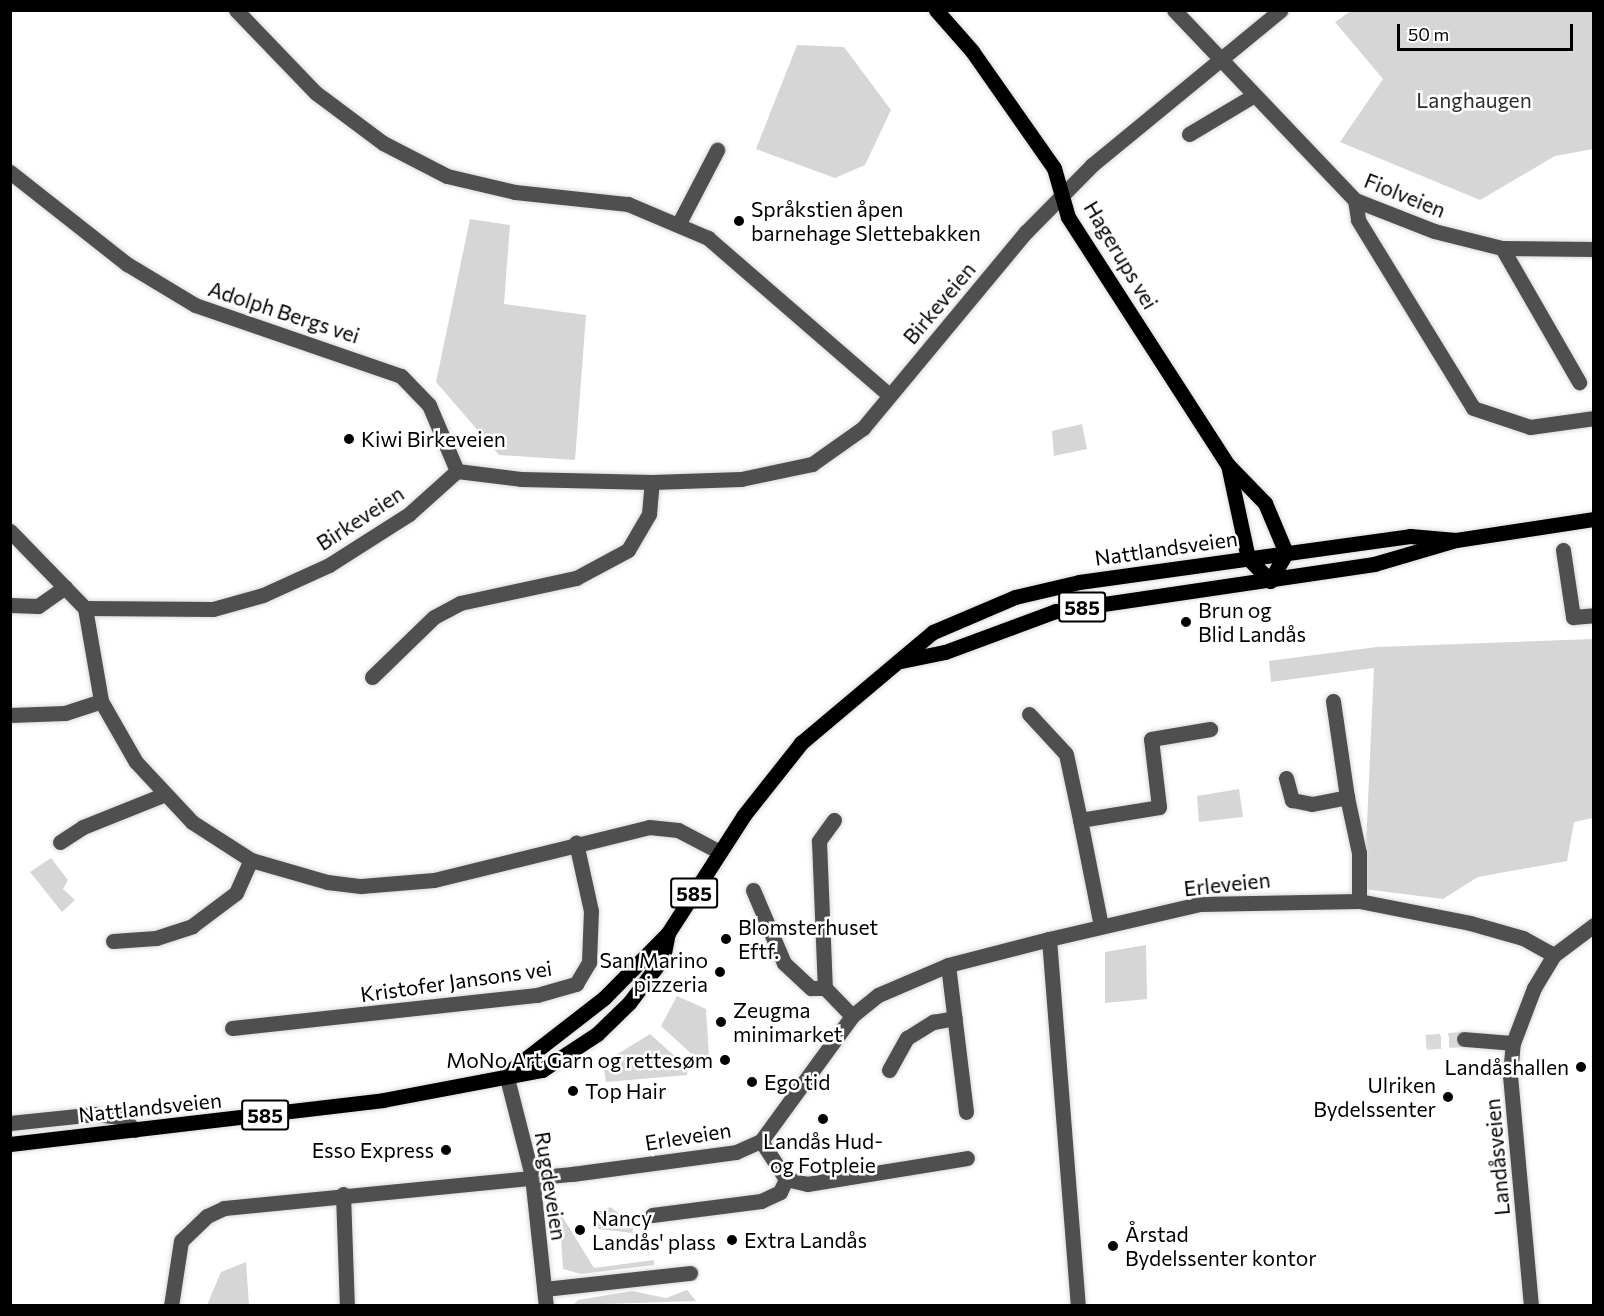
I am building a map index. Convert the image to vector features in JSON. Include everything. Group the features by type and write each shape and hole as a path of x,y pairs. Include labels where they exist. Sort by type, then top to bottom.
{"main road":[{"name":"Hagerups vei","path":"936,10 972,51 1054,168 1068,217 1228,465 1244,520 1248,558"},
{"name":"Hagerups vei","path":"1228,465 1257,489 1286,553"},
{"name":"Nattlandsveien","path":"901,661 945,652 1056,611 1410,558 1456,540 1593,519"},
{"name":"Nattlandsveien","path":"506,1074 604,998 668,933 720,852 801,742 933,632 1016,597 1248,558 1410,536 1456,540"},
{"path":"1248,558 1270,580 1286,553"},
{"name":"Nattlandsveien","path":"10,1144 383,1100 506,1074 542,1070 615,1019 663,958 668,933"}],"street":[{"path":"236,10 316,93 383,143 447,176 515,192 628,204 708,238 889,395"},
{"path":"1174,10 1218,62"},
{"name":"Birkeveien","path":"85,608 213,609 263,595 329,564 409,514 457,471 520,479 652,482 741,479 812,464 863,428 1063,194 1281,10"},
{"name":"Fiolveien","path":"1218,62 1355,200 1434,231 1502,248 1593,249"},
{"path":"1189,134 1251,96"},
{"path":"678,225 717,150"},
{"name":"Adolph Bergs vei","path":"10,172 127,264 195,305 401,376 429,405 457,471"},
{"path":"1355,200 1358,220 1473,408 1530,427 1593,418"},
{"path":"1502,248 1579,382"},
{"path":"372,677 434,617 460,603 576,578 628,550 650,514 652,482"},
{"path":"10,531 85,608 101,701 163,795 192,822 251,860 327,882 398,885 576,843 664,826 720,852"},
{"path":"1563,550 1572,617 1593,615"},
{"path":"10,605 38,606 65,587"},
{"path":"10,716 66,713 101,701"},
{"path":"1333,701 1347,797 1359,853 1359,901"},
{"path":"1029,714 1066,754 1101,926"},
{"path":"1080,820 1159,807 1151,739 1210,729"},
{"path":"1286,778 1292,800 1312,804 1347,797"},
{"path":"60,842 83,827 163,795"},
{"path":"834,820 819,841 825,988 852,1016"},
{"name":"Kristofer Jansons vei","path":"232,1028 537,995 576,984 589,962 591,910 576,843"},
{"path":"113,941 156,938 192,926 236,893 251,860"},
{"path":"753,890 784,963 811,988 825,988"},
{"name":"Erleveien","path":"171,1305 181,1241 207,1216 224,1208 736,1152 761,1141 852,1016 878,995 948,965 1049,939 1200,904 1359,901 1470,923 1523,938 1554,955"},
{"name":"Landåsveien","path":"1531,1305 1510,1075 1513,1043 1534,988 1554,955 1593,925"},
{"path":"1049,939 1078,1305"},
{"path":"948,965 966,1112"},
{"path":"889,1070 907,1038 933,1023 955,1018"},
{"path":"1464,1039 1513,1043"},
{"name":"Rugdeveien","path":"506,1074 532,1176 546,1305"},
{"path":"10,1123 95,1114 121,1117 135,1130"},
{"path":"761,1141 786,1179 807,1184 967,1158"},
{"path":"652,1215 761,1202 780,1192 786,1179"},
{"path":"343,1194 347,1305"},
{"path":"545,1289 690,1273"}],"green space":[{"name":"Langhaugen","path":"1352,10 1593,11 1593,149 1555,156 1480,200 1340,142 1383,79 1335,22"},
{"path":"797,45 844,47 891,110 865,165 835,178 756,149"},
{"path":"470,219 510,225 504,304 586,315 575,460 499,455 436,382"},
{"path":"1082,424 1087,449 1054,456 1052,431"},
{"path":"1593,639 1593,818 1574,822 1567,861 1478,877 1443,899 1364,889 1374,668 1271,682 1269,661 1377,647"},
{"path":"1239,789 1243,817 1199,822 1197,796"},
{"path":"51,858 68,880 63,889 75,900 62,912 30,872"},
{"path":"1146,945 1147,999 1105,1003 1105,952"},
{"path":"677,996 706,1009 710,1071 661,1026"},
{"path":"650,1034 688,1068 687,1075 606,1082 603,1063"},
{"path":"610,1207 632,1222 633,1233 598,1229 595,1213"},
{"path":"559,1211 594,1268 654,1260 654,1265 581,1274 563,1269"},
{"path":"246,1262 249,1305 207,1305 221,1272"},
{"path":"687,1290 696,1301 573,1305 578,1300 632,1291 666,1298"}],"tunnel":[{"path":"1426,1042 1464,1039"}],"place":[{"name":"Språkstien åpen barnehage Slettebakken","path":"739,221"},
{"name":"Kiwi Birkeveien","path":"349,439"},
{"name":"Brun og Blid Landås","path":"1186,622"},
{"name":"Blomsterhuset Eftf.","path":"726,939"},
{"name":"San Marino pizzeria","path":"720,972"},
{"name":"Zeugma minimarket","path":"721,1022"},
{"name":"MoNo Art Garn og rettesøm","path":"725,1060"},
{"name":"Landåshallen","path":"1581,1067"},
{"name":"Ego tid","path":"752,1082"},
{"name":"Top Hair","path":"573,1091"},
{"name":"Ulriken Bydelssenter","path":"1448,1097"},
{"name":"Landås Hud- og Fotpleie","path":"823,1119"},
{"name":"Esso Express","path":"446,1150"},
{"name":"Nancy Landås' plass","path":"580,1230"},
{"name":"Extra Landås","path":"732,1240"},
{"name":"Årstad Bydelssenter kontor","path":"1113,1246"}]}
